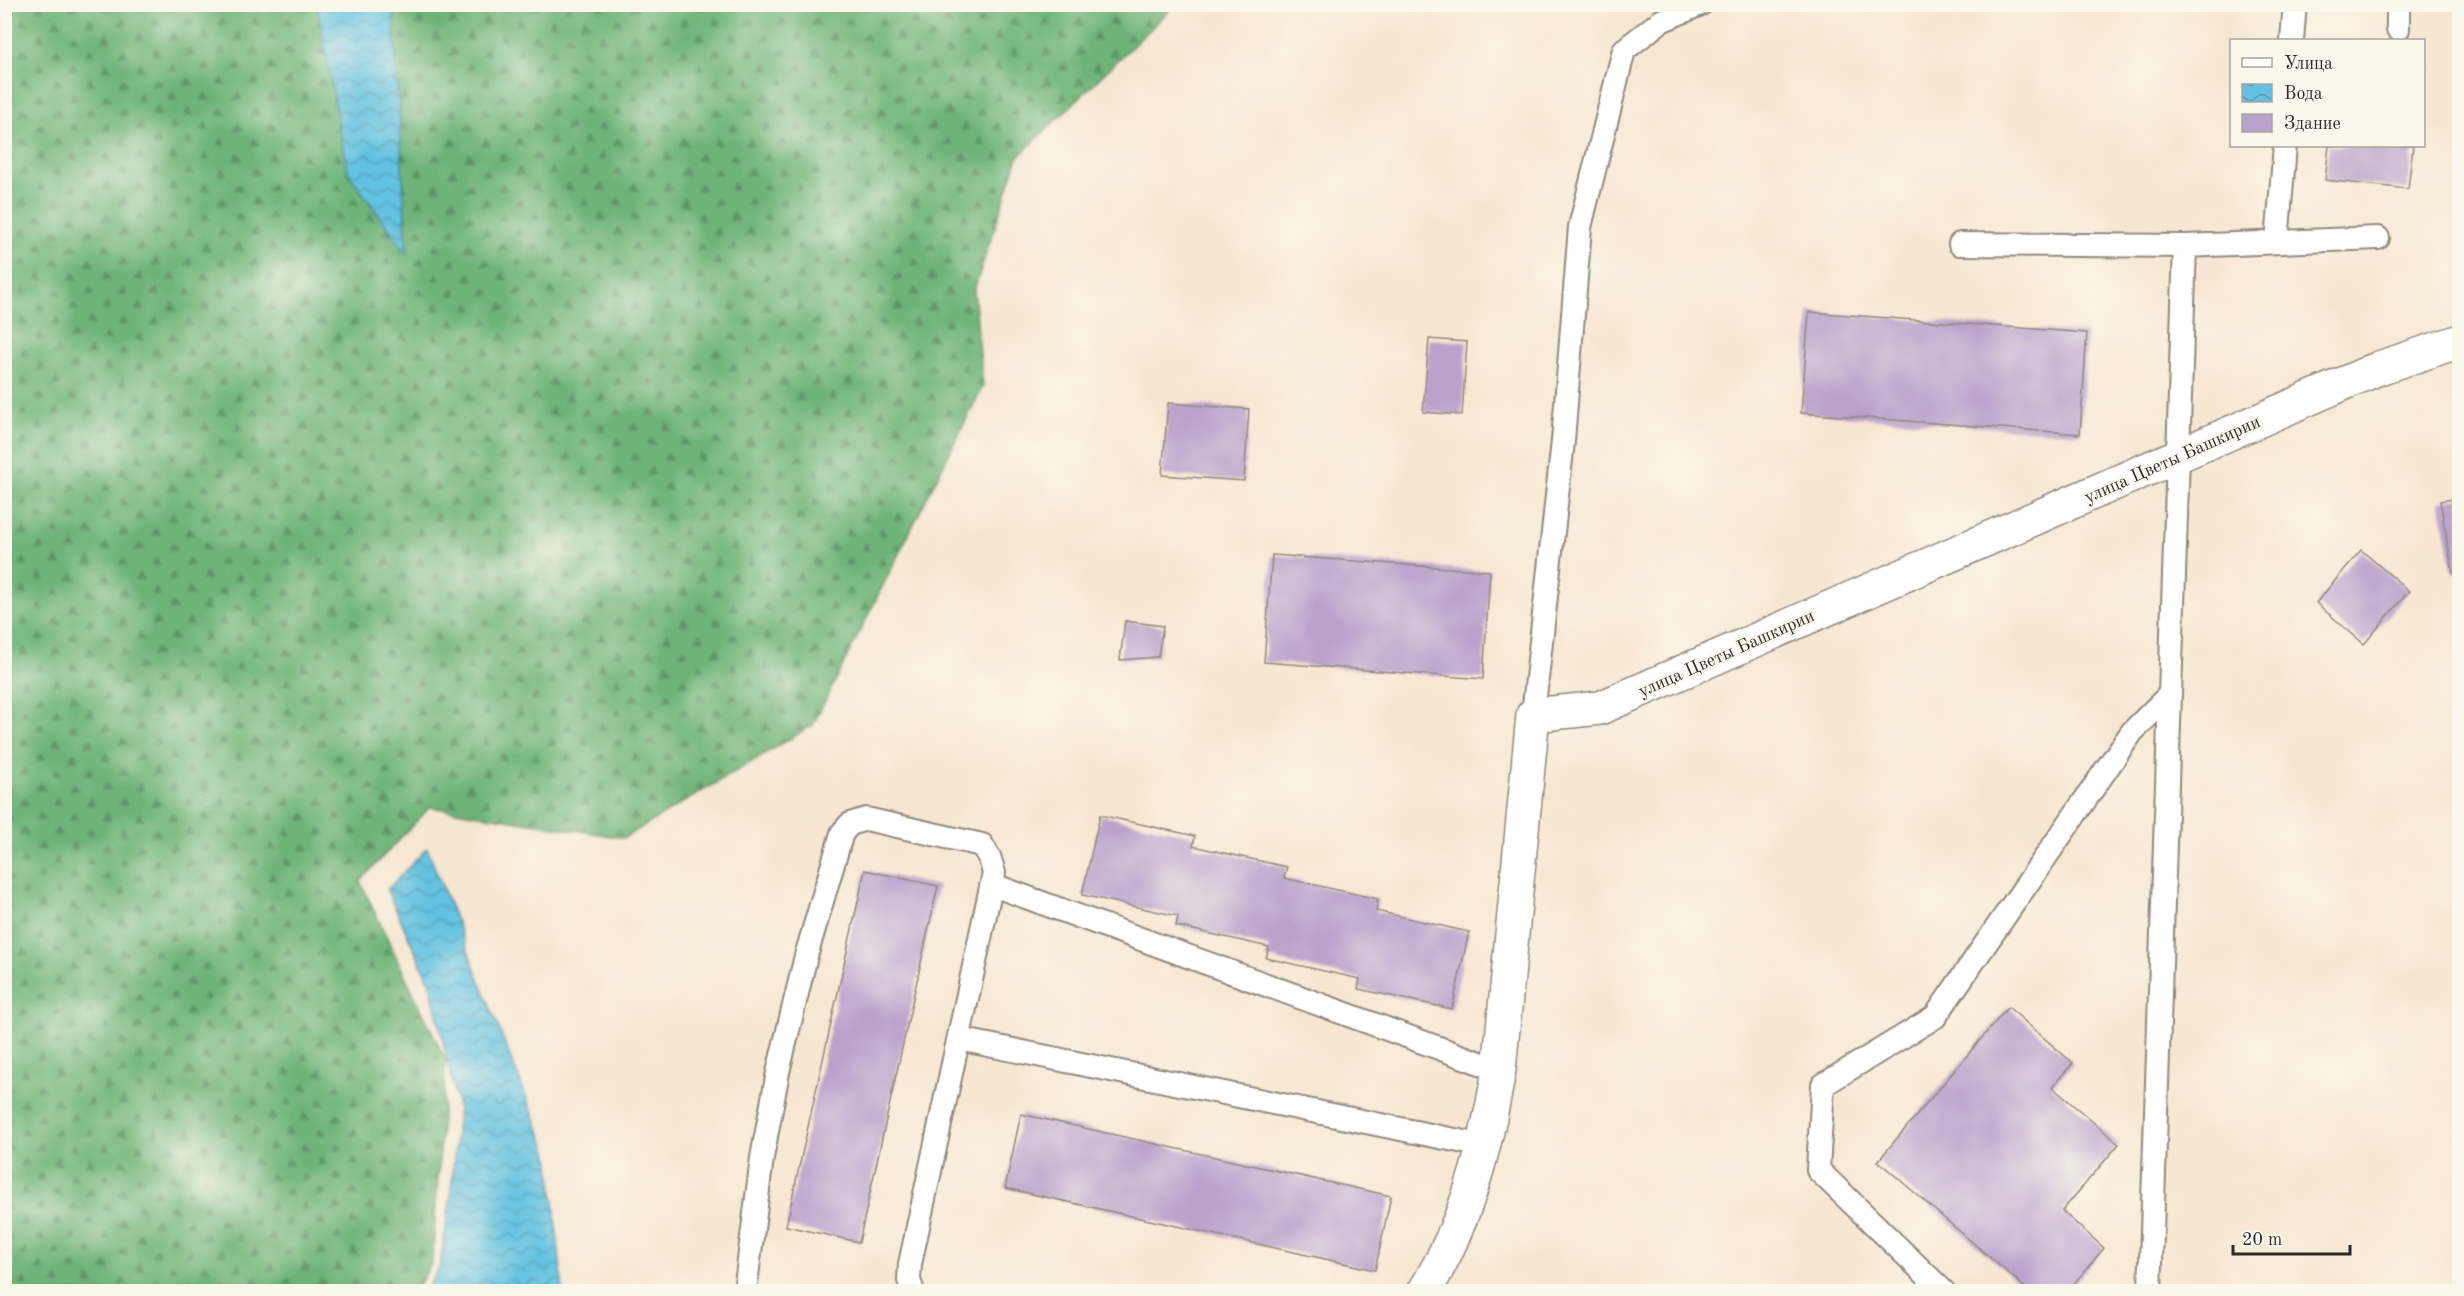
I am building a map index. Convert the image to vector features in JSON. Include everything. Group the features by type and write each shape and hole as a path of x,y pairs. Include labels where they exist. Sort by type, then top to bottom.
{"street":[{"name":"улица Цветы Башкирии","path":"1533,715 1600,708 2379,368 2460,341"},
{"path":"1424,1292 1458,1227 1484,1146 1499,1071 1533,715"}],"lane":[{"path":"1533,715 1563,441 1580,227 1624,50 1661,21 1701,4"},
{"path":"2292,39 2295,4"},
{"path":"2398,4 2398,29"},
{"path":"2277,242 2285,147"},
{"path":"1960,244 2185,246 2378,238"},
{"path":"2150,1292 2176,457 2185,246"},
{"path":"1944,1292 1818,1170 1823,1085 1935,1017 2132,732 2169,695"},
{"path":"745,1292 762,1158 778,1072 811,935 842,833 850,824 866,819 982,845 990,859 994,873 910,1263 909,1280 914,1292"},
{"path":"993,885 1499,1071"},
{"path":"959,1039 1484,1146"}],"green space":[{"path":"5,5 1175,5 1018,157 974,290 983,386 813,725 624,838 430,807 360,881 446,1061 432,1263 415,1291 5,1292"}],"water":[{"path":"317,5 393,5 407,254 348,173"},
{"path":"427,848 549,1154 563,1291 426,1291 440,1266 451,1194 458,1107 430,984 387,890"}],"building":[{"path":"2329,147 2413,147 2408,189 2325,180"},
{"path":"1809,312 2087,333 2080,434 1801,413"},
{"path":"1429,339 1467,342 1462,415 1423,412"},
{"path":"1168,403 1249,409 1244,481 1162,475"},
{"path":"2460,498 2460,571 2453,573 2440,501"},
{"path":"2361,550 2409,591 2364,644 2316,603"},
{"path":"1272,555 1490,571 1483,679 1264,662"},
{"path":"1125,621 1163,626 1158,657 1120,660"},
{"path":"1100,815 1195,836 1193,846 1287,867 1284,878 1378,899 1376,911 1469,932 1452,1009 1358,989 1360,979 1266,958 1269,947 1176,926 1178,916 1082,895"},
{"path":"865,870 938,886 859,1242 786,1226"},
{"path":"2008,1007 2073,1063 2052,1087 2119,1144 2062,1211 2104,1248 2067,1292 2030,1292 1878,1161"},
{"path":"1021,1114 1391,1196 1375,1270 1005,1188"}]}
